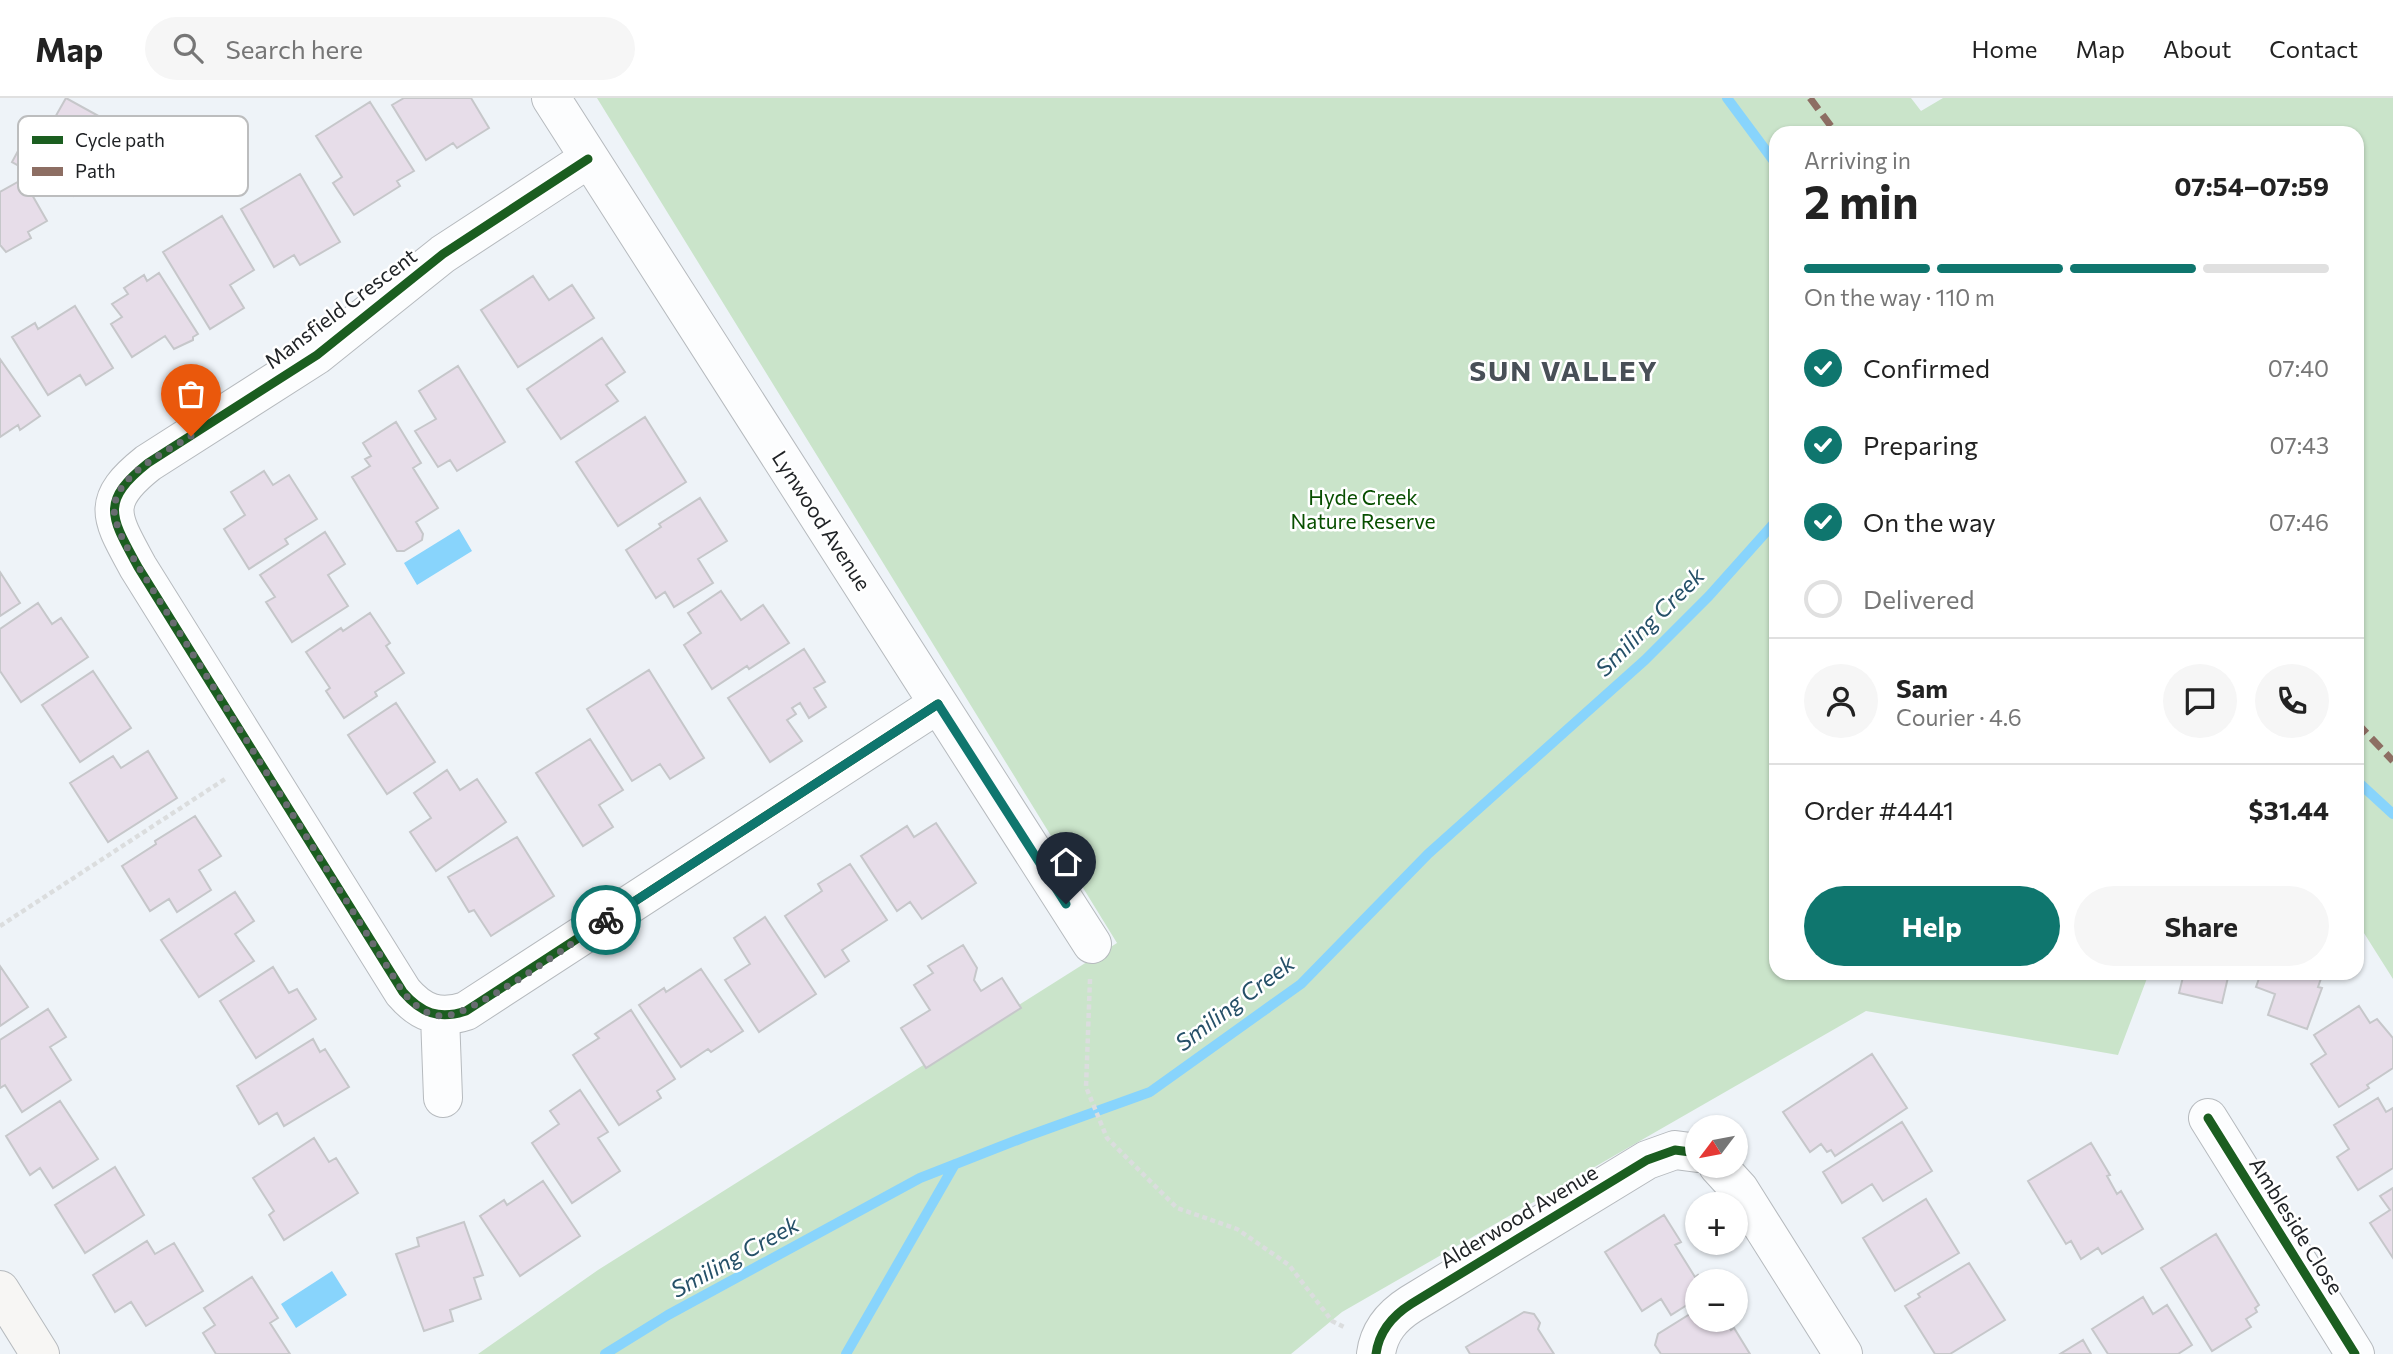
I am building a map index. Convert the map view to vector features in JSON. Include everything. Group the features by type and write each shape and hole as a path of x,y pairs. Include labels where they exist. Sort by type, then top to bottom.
{"main road":[{"path":"0,1290 40,1354"}],"street":[{"name":"Lynwood Avenue","path":"551,98 1092,944"},
{"name":"Mansfield Crescent","path":"440,1016 413,1004 403,992 138,566 121,535 115,518 114,503 119,490 129,478 148,463 317,355 443,254 589,159"},
{"path":"443,1098 440,1016 466,1011 489,997 938,704"},
{"name":"Ambleside Close","path":"2208,1118 2354,1354"},
{"name":"Alderwood Avenue","path":"1377,1349 1390,1321 1399,1312 1641,1163 1661,1153 1685,1151"},
{"path":"1729,1178 1739,1189 1843,1354"}],"path":[{"path":"0,926 257,758"},
{"path":"1092,944 1086,1087 1107,1138 1177,1208 1237,1229 1289,1265 1332,1321 1377,1349"}],"green space":[{"name":"Hyde Creek Nature Reserve","path":"597,98 1911,98 1921,111 1943,98 2393,98 2393,979 2364,933 2364,126 1769,126 1769,980 2146,980 2118,1055 1866,1011 1342,1312 1291,1354 478,1354 598,1270 1117,943"}],"water":[{"path":"459,529 472,551 417,585 404,563"},
{"path":"332,1271 347,1295 296,1328 281,1304"}],"building":[{"path":"66,98 99,116 56,116"},
{"path":"404,98 471,98 489,128 457,148 453,143 426,160 392,105"},
{"path":"370,102 414,171 397,181 400,186 354,215 333,183 342,177 316,136"},
{"path":"18,151 18,165 12,162"},
{"path":"300,174 340,242 300,265 294,255 274,267 241,209"},
{"path":"18,182 18,196 33,196 47,221 28,232 31,238 6,252 0,245 0,192"},
{"path":"222,216 254,270 230,285 244,308 210,329 163,252"},
{"path":"159,273 198,334 193,340 174,349 165,336 132,357 111,324 122,317 112,304 128,294 124,288 144,275 147,281"},
{"path":"533,276 549,300 572,285 594,318 518,367 481,310"},
{"path":"75,306 113,368 86,385 80,375 48,395 12,337 35,323 38,329"},
{"path":"602,338 625,372 606,385 618,401 561,439 527,389"},
{"path":"0,359 40,416 20,430 18,425 0,437"},
{"path":"458,366 505,442 457,471 450,460 438,467 415,431 436,419 419,391"},
{"path":"645,417 686,482 618,526 576,462"},
{"path":"396,422 421,463 413,468 438,508 416,522 423,534 422,540 404,551 397,551 352,477 370,466 365,459 371,456 363,443"},
{"path":"264,471 273,485 289,475 317,519 285,539 288,544 249,569 224,529 245,515 231,492"},
{"path":"700,498 727,541 698,559 713,583 674,607 665,592 656,598 626,550 661,527 659,524"},
{"path":"325,532 345,564 328,575 348,606 292,642 266,602 275,597 260,575"},
{"path":"0,572 20,603 0,616"},
{"path":"721,591 741,620 763,605 789,643 712,689 684,645 701,633 688,613"},
{"path":"38,603 52,624 61,618 88,657 21,702 0,671 0,629"},
{"path":"370,613 390,643 386,646 404,673 375,692 377,696 344,718 326,691 330,688 306,652 341,628 343,631"},
{"path":"804,649 825,682 814,688 826,707 809,718 800,703 792,708 796,714 787,720 802,741 770,762 728,698"},
{"path":"649,670 704,758 670,779 660,764 632,781 587,709"},
{"path":"93,671 131,728 80,762 42,705"},
{"path":"396,703 435,762 387,794 348,735"},
{"path":"590,739 623,790 599,805 613,827 583,846 536,773"},
{"path":"148,751 177,798 108,842 70,783 113,756 121,768"},
{"path":"447,770 460,790 477,779 506,822 436,871 410,832 431,818 414,793"},
{"path":"195,816 221,856 199,870 211,890 177,912 169,899 150,911 122,866"},
{"path":"936,823 976,883 922,919 910,902 897,911 861,856 907,826 914,837"},
{"path":"517,837 554,896 491,936 474,910 469,912 448,877"},
{"path":"850,864 887,920 842,950 849,961 825,977 785,916 822,891 818,884"},
{"path":"235,892 254,921 235,934 254,961 199,997 161,940"},
{"path":"765,917 816,994 759,1032 725,980 750,964 734,938"},
{"path":"963,945 977,968 974,980 981,991 1002,978 1021,1008 926,1068 901,1028 930,1010 914,985 933,973 928,966"},
{"path":"0,966 28,1007 0,1026"},
{"path":"273,967 289,993 297,989 316,1019 256,1058 220,1001"},
{"path":"701,969 743,1031 681,1067 639,1005 664,988 666,992"},
{"path":"2182,980 2227,980 2222,1003 2179,993"},
{"path":"2258,980 2320,980 2318,987 2322,988 2307,1029 2268,1015 2275,994 2256,987"},
{"path":"2359,1006 2370,1023 2377,1019 2393,1038 2393,1068 2367,1085 2369,1088 2339,1107 2311,1064 2326,1054 2314,1035"},
{"path":"48,1009 66,1037 50,1047 71,1080 22,1112 5,1085 0,1088 0,1040"},
{"path":"631,1010 675,1079 657,1091 661,1098 619,1125 573,1055 599,1038 595,1034"},
{"path":"313,1039 320,1052 325,1049 349,1087 284,1126 277,1113 259,1124 237,1086"},
{"path":"1872,1054 1907,1108 1835,1156 1831,1150 1827,1152 1821,1144 1810,1152 1783,1112"},
{"path":"580,1090 608,1132 598,1138 620,1171 572,1203 532,1143 559,1124 550,1111"},
{"path":"2378,1098 2386,1112 2393,1108 2393,1168 2358,1190 2337,1157 2349,1149 2334,1125"},
{"path":"60,1101 98,1159 53,1188 40,1168 30,1175 6,1136"},
{"path":"1902,1122 1932,1171 1883,1201 1872,1184 1842,1203 1823,1172"},
{"path":"314,1138 329,1162 336,1158 358,1193 284,1240 269,1215 274,1211 253,1178"},
{"path":"2091,1143 2110,1175 2107,1176 2117,1194 2121,1191 2143,1229 2102,1254 2098,1248 2081,1259 2071,1241 2066,1244 2028,1181"},
{"path":"115,1167 144,1215 85,1253 55,1205"},
{"path":"543,1181 580,1236 520,1276 480,1216 504,1200 507,1205"},
{"path":"2393,1188 2393,1258 2370,1223 2390,1210 2380,1196"},
{"path":"1926,1199 1959,1253 1895,1291 1863,1238"},
{"path":"1664,1215 1681,1242 1675,1245 1690,1269 1685,1269 1685,1306 1671,1315 1661,1299 1642,1311 1605,1252"},
{"path":"464,1222 483,1275 474,1278 481,1299 450,1310 453,1321 424,1331 396,1254 419,1246 417,1238"},
{"path":"2216,1234 2259,1305 2255,1308 2257,1312 2246,1319 2251,1327 2212,1351 2161,1268"},
{"path":"147,1241 155,1254 174,1243 203,1291 146,1326 131,1302 115,1312 93,1275"},
{"path":"1969,1263 2005,1320 1950,1354 1935,1354 1905,1306 1920,1297 1918,1294"},
{"path":"252,1277 278,1318 270,1323 290,1354 216,1354 203,1333 215,1325 204,1308"},
{"path":"2143,1297 2153,1314 2167,1305 2192,1345 2178,1354 2108,1354 2092,1329"},
{"path":"1524,1312 1534,1314 1540,1323 1538,1329 1554,1354 1470,1354 1466,1347"},
{"path":"1685,1317 1685,1332 1736,1332 1750,1354 1661,1354 1655,1345 1658,1334"},
{"path":"2083,1340 2091,1354 2060,1354"}],"waterway":[{"path":"1727,98 1769,155"},
{"name":"Smiling Creek","path":"605,1354 668,1315 920,1178 1150,1092 1301,984 1428,854 1645,660 1709,596 1769,529"},
{"path":"2364,787 2393,814"},
{"path":"846,1354 955,1164"}],"marked path":[{"path":"1810,98 1831,126"},
{"path":"2364,730 2393,761"}],"cycle path":[{"path":"588,159 443,254 317,355 148,463 132,477 116,500 116,522 138,567 403,992 431,1013 447,1015 466,1011 938,704"},
{"path":"2208,1118 2355,1354"},
{"path":"1376,1354 1380,1338 1388,1325 1411,1304 1647,1160 1675,1150 1685,1151"}],"way so far":[{"path":"191,436 148,463 119,490 114,503 115,518 121,535 403,992 413,1004 440,1016 466,1011 606,920"}],"district":[{"name":"SUN VALLEY","path":"1564,371"}],"route":[{"path":"606,920 938,704 1066,904"}]}
